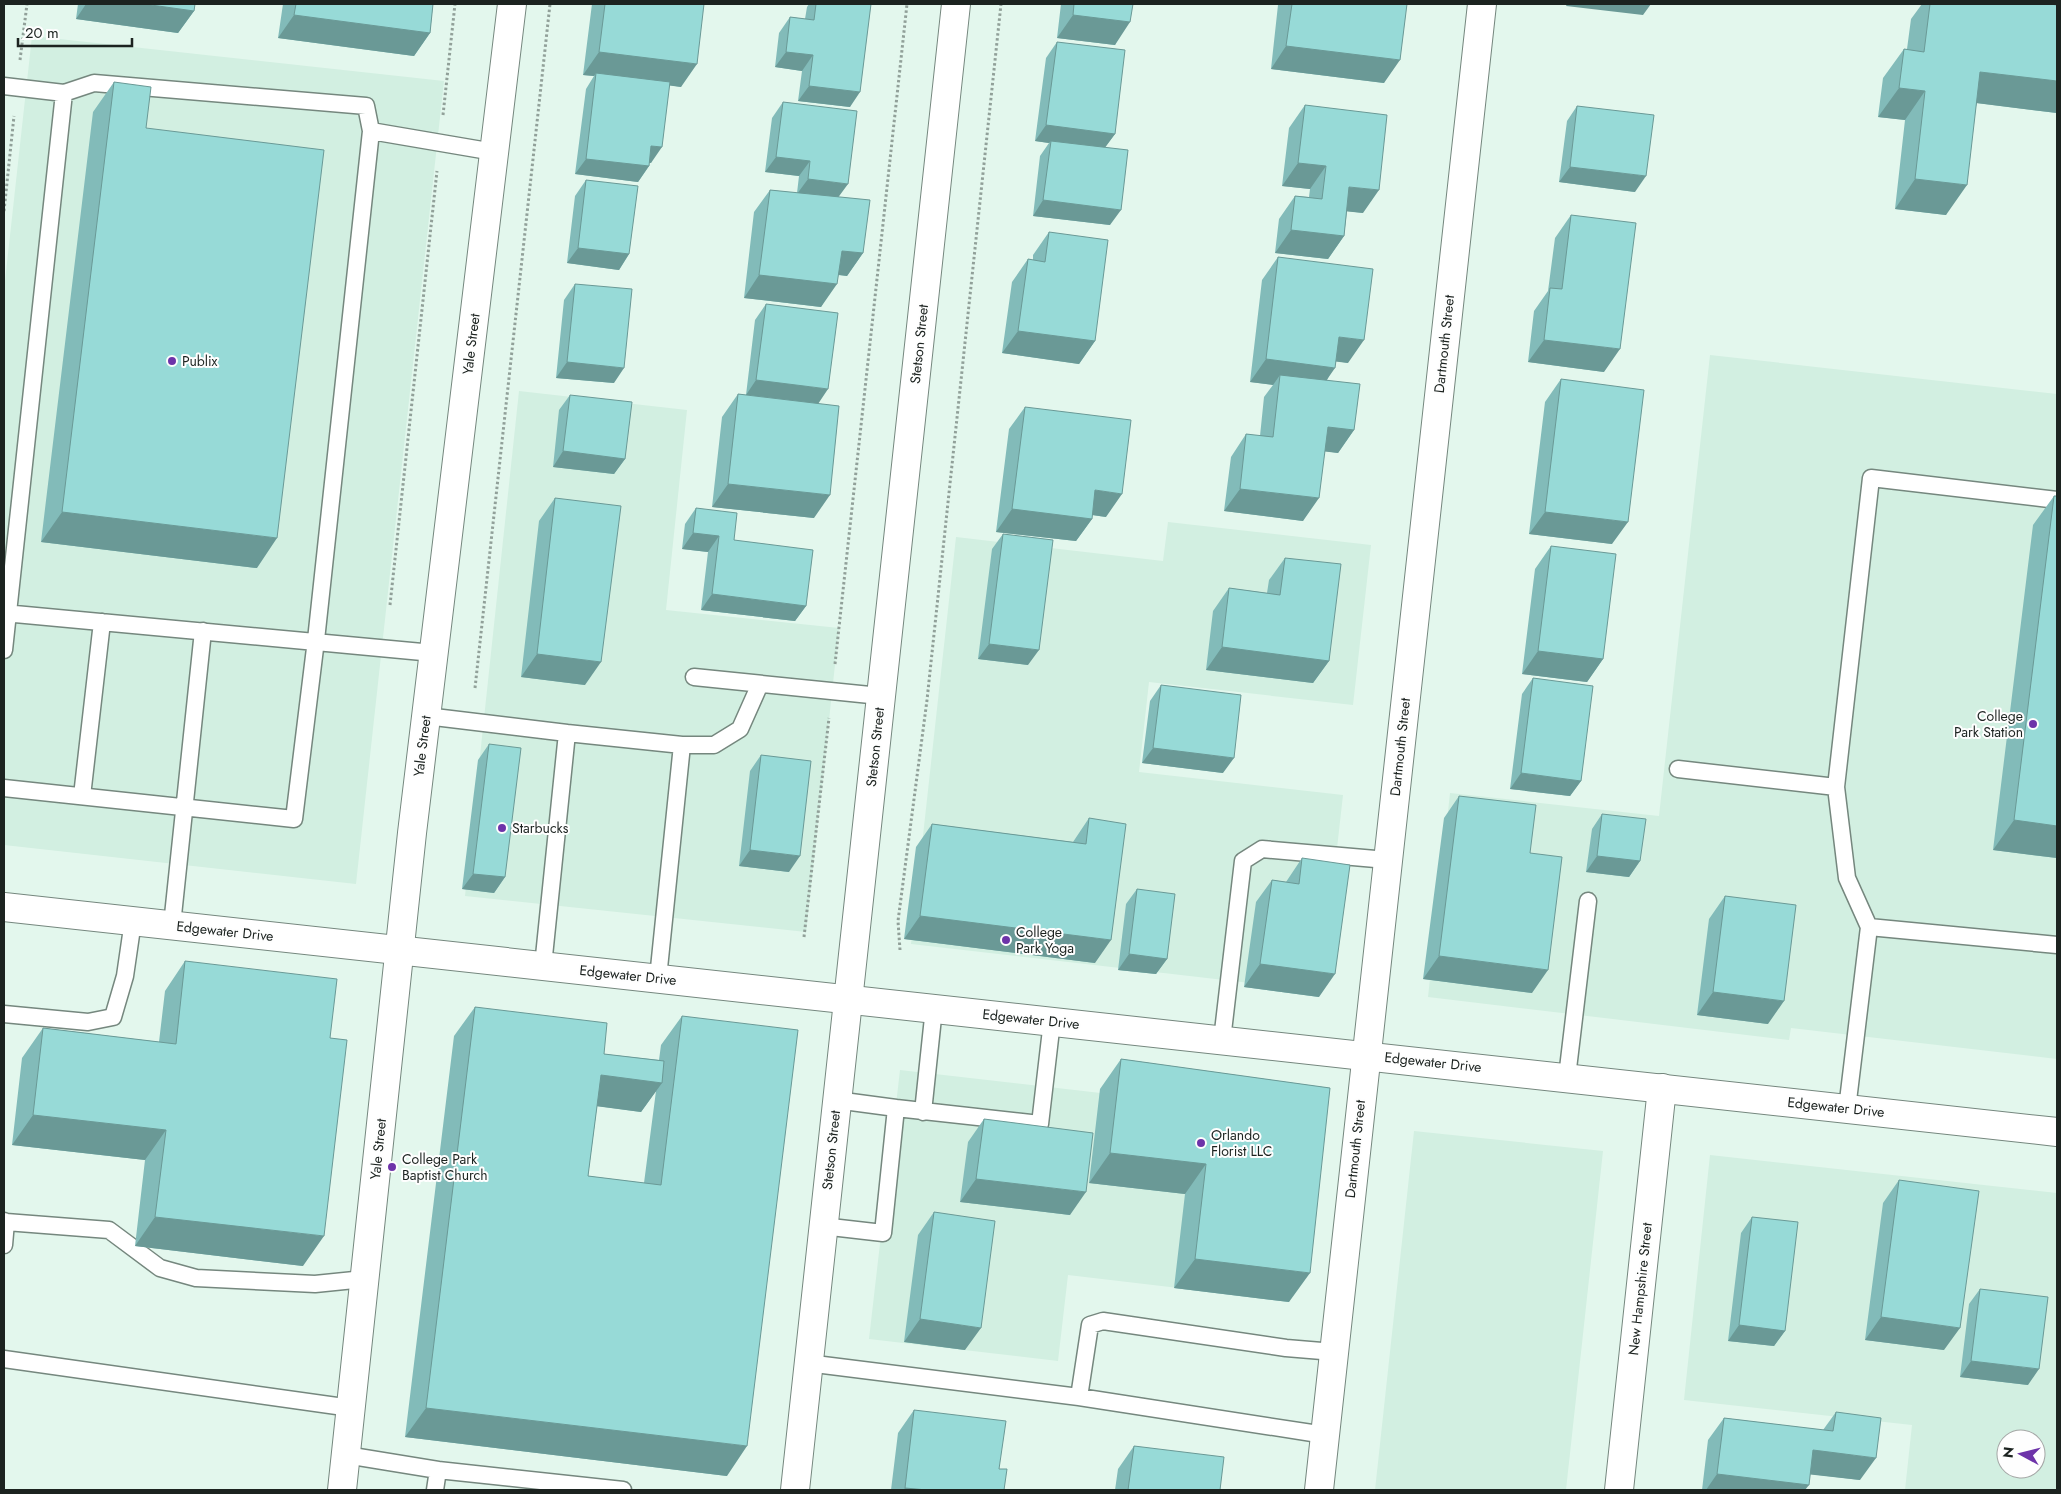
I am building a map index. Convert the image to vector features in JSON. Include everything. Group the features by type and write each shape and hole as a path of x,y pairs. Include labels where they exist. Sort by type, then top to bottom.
{"street":[{"name":"Yale Street","path":"342,1490 399,950 512,4"},
{"name":"Stetson Street","path":"795,1490 807,1364 956,4"},
{"name":"Dartmouth Street","path":"1319,1490 1365,1055 1482,4"},
{"name":"Edgewater Drive","path":"4,906 2057,1132"},
{"name":"New Hampshire Street","path":"1619,1490 1662,1088"}],"lane":[{"path":"4,86 64,94 94,83 366,106 371,131 316,640 294,818 4,788"},
{"path":"4,650 6,613 64,94"},
{"path":"371,131 494,152"},
{"path":"1847,1108 1869,927 1847,878 1836,787 1871,478 2057,500"},
{"path":"6,613 316,640 433,653"},
{"path":"82,796 102,622"},
{"path":"172,925 202,631"},
{"path":"694,677 880,696"},
{"path":"426,716 682,745 714,745 740,729 760,684"},
{"path":"543,966 567,732"},
{"path":"658,978 682,745"},
{"path":"1678,769 1836,787"},
{"path":"1222,1040 1242,861 1262,849 1387,860"},
{"path":"1567,1077 1588,901"},
{"path":"4,1014 88,1022 113,1017 125,976 133,920"},
{"path":"1869,927 2057,945"},
{"path":"923,1112 934,1008"},
{"path":"836,1100 923,1112 1040,1124 1052,1021"},
{"path":"822,1226 883,1232 896,1108"},
{"path":"4,1245 5,1222 109,1230 160,1268 196,1278 315,1284 364,1279"},
{"path":"1079,1398 1090,1325 1103,1321 1286,1348 1334,1352"},
{"path":"4,1359 350,1408"},
{"path":"807,1364 1079,1398 1324,1435"},
{"path":"346,1455 438,1470 623,1490"},
{"path":"435,1490 438,1470"}],"path":[{"path":"390,605 455,4"},
{"path":"475,688 550,4"},
{"path":"804,937 907,4"},
{"path":"900,950 898,921 927,700 1001,4"}],"shaded area":[{"path":"32,36 444,81 356,884 4,845 4,290"},
{"path":"1710,355 2057,394 2057,1059 1791,1028 1789,1040 1428,997 1450,793 1659,816"},
{"path":"519,391 687,410 666,610 839,628 806,932 465,896"},
{"path":"1168,522 1371,545 1353,705 1149,682 1139,772 1343,795 1321,991 911,944 956,537 1163,561"},
{"path":"900,1070 1310,1117 1288,1301 1068,1275 1058,1361 869,1339"},
{"path":"1414,1131 1603,1151 1566,1490 1375,1490"},
{"path":"1710,1155 2057,1193 2057,1490 1905,1490 1912,1425 1684,1400"}],"building":[{"path":"144,4 195,4 194,11"},
{"path":"296,4 433,4 430,33 294,15"},
{"path":"605,4 704,4 697,64 599,52"},
{"path":"816,4 871,4 860,92 809,86 813,55 786,52 790,17 814,20"},
{"path":"1074,4 1133,4 1130,22 1073,15"},
{"path":"1292,4 1407,4 1400,60 1286,46"},
{"path":"1930,4 2057,5 2057,81 1980,72 1967,185 1915,179 1925,91 1899,88 1904,49 1924,52"},
{"path":"1057,42 1125,50 1115,134 1046,125"},
{"path":"596,73 670,82 662,147 651,146 649,166 586,159"},
{"name":"Publix","path":"114,82 151,87 146,128 324,150 277,538 62,512"},
{"path":"783,102 857,111 848,184 808,179 810,161 776,157"},
{"path":"1305,105 1387,115 1379,190 1349,187 1344,236 1291,230 1295,196 1322,199 1326,166 1298,163"},
{"path":"1577,106 1654,115 1646,176 1570,167"},
{"path":"1051,141 1128,150 1121,210 1043,200"},
{"path":"586,180 638,186 629,254 578,248"},
{"path":"770,190 870,200 863,253 842,251 837,284 759,275"},
{"path":"1571,215 1636,223 1620,349 1544,340 1550,288 1562,289"},
{"path":"1049,232 1108,240 1095,341 1018,331 1028,259 1045,262"},
{"path":"1278,257 1373,269 1364,340 1339,337 1335,368 1266,359"},
{"path":"575,284 632,289 624,368 567,362"},
{"path":"766,304 838,313 828,389 756,380"},
{"path":"1280,375 1360,384 1354,430 1328,427 1319,498 1240,489 1246,434 1273,437"},
{"path":"1561,379 1644,390 1628,522 1545,512"},
{"path":"738,394 839,406 830,495 728,484"},
{"path":"570,395 632,402 625,459 563,451"},
{"path":"1025,407 1131,420 1122,494 1095,490 1092,519 1012,509"},
{"path":"2054,496 2057,496 2057,826 2014,820"},
{"path":"555,498 621,506 601,662 537,654"},
{"path":"696,508 737,513 734,540 813,550 806,606 712,594 719,536 693,533"},
{"path":"1003,534 1053,540 1039,650 989,644"},
{"path":"1551,546 1616,554 1603,659 1538,651"},
{"path":"1285,558 1341,564 1329,661 1222,647 1229,588 1280,595"},
{"path":"1533,678 1593,686 1581,781 1521,773"},
{"path":"1161,685 1241,695 1234,758 1153,748"},
{"path":"489,744 521,748 505,877 473,874"},
{"path":"761,755 811,761 800,856 750,850"},
{"path":"1459,796 1536,805 1530,853 1562,857 1548,970 1439,956"},
{"path":"1602,814 1646,819 1640,861 1597,856"},
{"path":"1089,818 1126,824 1111,940 920,916 932,824 1086,844"},
{"path":"1302,858 1350,865 1335,974 1260,964 1272,880 1299,884"},
{"path":"1137,889 1175,894 1167,959 1129,954"},
{"path":"1725,896 1796,905 1784,1001 1713,992"},
{"path":"185,961 337,979 330,1038 347,1040 324,1236 155,1217 166,1130 33,1115 43,1028 176,1044"},
{"path":"475,1007 607,1023 604,1054 664,1061 662,1083 601,1075 588,1176 661,1185 682,1016 798,1030 747,1446 426,1408"},
{"path":"1121,1059 1330,1088 1310,1273 1195,1259 1206,1164 1110,1153"},
{"path":"984,1119 1093,1133 1086,1192 976,1179"},
{"path":"1899,1180 1979,1191 1960,1328 1881,1317"},
{"path":"934,1212 995,1221 981,1328 920,1319"},
{"path":"1752,1217 1798,1222 1785,1331 1739,1325"},
{"path":"1980,1289 2048,1297 2039,1369 1971,1361"},
{"path":"914,1410 1006,1421 999,1469 1007,1469 1004,1490 927,1490 905,1488"},
{"path":"1836,1412 1881,1418 1876,1458 1813,1450 1809,1485 1717,1474 1724,1418 1833,1431"},
{"path":"1134,1446 1224,1457 1220,1490 1128,1490"}],"place":[{"name":"Publix","path":"172,361"},
{"name":"College Park Station","path":"2033,724"},
{"name":"Starbucks","path":"502,828"},
{"name":"College Park Yoga","path":"1006,940"},
{"name":"Orlando Florist LLC","path":"1201,1143"},
{"name":"College Park Baptist Church","path":"392,1167"}]}
